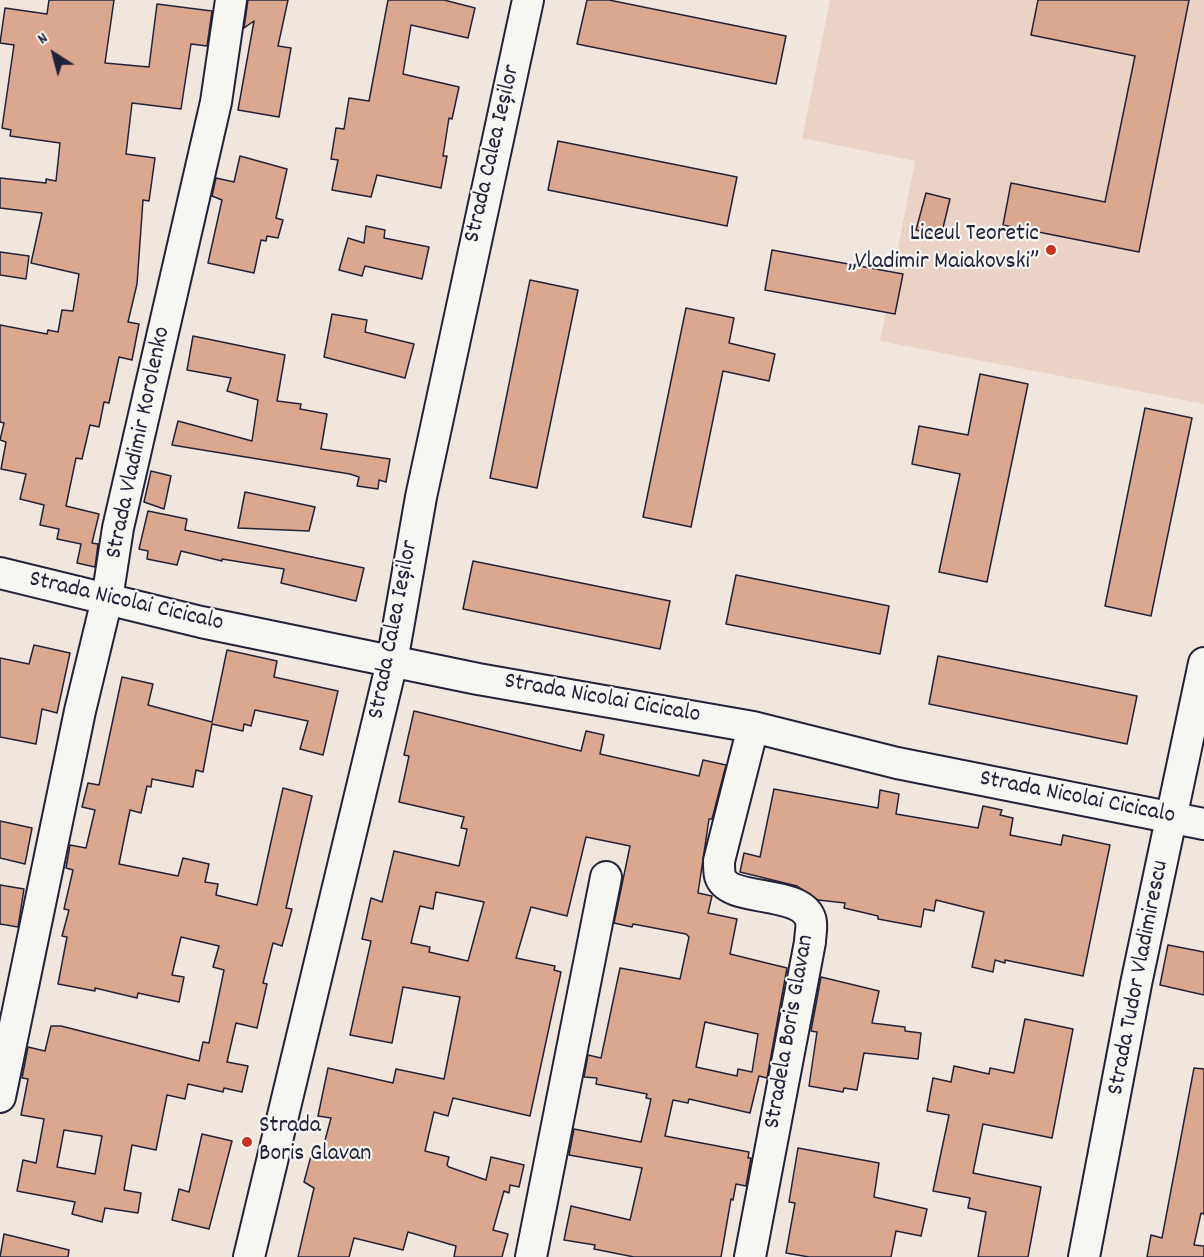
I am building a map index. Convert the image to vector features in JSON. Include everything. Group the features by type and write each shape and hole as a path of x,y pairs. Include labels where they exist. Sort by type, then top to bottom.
{"street":[{"name":"Strada Vladimir Korolenko","path":"0,1097 80,711 107,599 118,528 216,102 231,0"},
{"name":"Strada Calea Ieșilor","path":"249,1257 392,662 421,497 528,0"},
{"name":"Strada Nicolai Cicicalo","path":"0,573 201,622 392,662 753,727 897,763 1204,824"},
{"name":"Strada Tudor Vladimirescu","path":"1084,1257 1136,984 1204,663"},
{"name":"Stradela Boris Glavan","path":"750,1257 810,942 811,920 806,911 795,904 733,888 720,875 719,861 753,727"},
{"path":"531,1257 606,877"}],"shaded area":[{"name":"Liceul Teoretic „Vladimir Maiakovski”","path":"830,0 1204,0 1204,404 880,341 915,161 802,138"}],"building":[{"path":"49,0 114,0 105,63 149,67 157,4 212,11 207,46 191,44 181,109 132,103 126,154 155,158 149,201 143,200 137,284 128,322 139,324 132,360 119,357 109,403 104,402 99,427 90,425 82,459 76,458 66,506 99,514 92,543 98,544 95,567 77,563 81,544 57,539 59,529 40,525 44,505 20,499 26,474 1,469 6,442 0,440 4,423 0,422 0,325 47,334 48,330 58,332 62,310 73,311 79,274 31,263 42,213 0,208 0,178 46,183 46,179 56,181 60,143 10,136 11,130 2,128 14,45 0,43 5,8 47,14"},
{"path":"248,0 288,0 278,46 291,48 279,117 238,110 254,21 244,28"},
{"path":"388,0 444,0 475,8 468,38 411,25 403,74 459,87 452,119 449,118 443,156 447,156 441,188 377,175 371,197 332,190 338,160 331,159 336,128 344,129 349,98 369,101"},
{"path":"587,0 609,0 786,36 776,84 577,44"},
{"path":"1038,0 1189,0 1139,252 1003,225 1011,183 1105,202 1135,56 1031,35"},
{"path":"558,141 737,177 727,226 548,190"},
{"path":"240,156 287,169 276,218 283,220 278,238 267,236 266,241 261,240 254,273 208,263 222,200 212,196 216,178 234,182"},
{"path":"926,193 950,199 941,236 916,230"},
{"path":"366,226 385,230 384,238 429,247 422,279 365,266 362,276 339,270 348,238 364,243"},
{"path":"772,250 903,274 895,314 765,290"},
{"path":"0,252 29,256 26,279 0,275"},
{"path":"530,280 578,290 537,488 490,478"},
{"path":"686,308 734,318 729,343 775,354 769,381 723,371 691,527 643,517"},
{"path":"332,314 367,320 365,332 414,344 405,378 324,357"},
{"path":"193,336 285,355 277,401 301,404 300,409 327,414 321,449 390,459 386,482 379,480 378,489 357,486 359,477 350,474 172,445 178,421 252,441 258,400 227,391 231,378 187,370"},
{"path":"980,374 1028,384 987,582 939,572 960,474 912,464 919,426 968,435"},
{"path":"1145,408 1192,418 1151,616 1105,606"},
{"path":"151,471 171,476 164,509 144,502"},
{"path":"245,492 315,507 309,531 238,528"},
{"path":"148,511 187,519 185,530 364,568 356,601 281,583 284,569 222,559 222,561 181,551 177,565 147,559 148,551 139,549"},
{"path":"473,561 670,601 660,649 463,609"},
{"path":"736,575 889,606 880,654 726,624"},
{"path":"34,645 70,653 57,713 42,709 36,744 0,737 0,658 29,664"},
{"path":"227,650 277,661 274,677 338,691 323,755 300,749 308,721 255,710 251,726 244,724 243,731 212,724 203,772 196,770 193,787 152,779 151,787 147,786 141,813 130,810 119,864 178,876 183,858 209,864 205,882 218,884 216,895 257,905 283,788 312,796 286,908 292,909 282,946 273,943 263,983 267,984 257,1028 236,1023 227,1062 248,1066 242,1092 224,1088 223,1092 188,1084 185,1099 167,1095 156,1150 132,1145 124,1190 141,1193 138,1213 105,1208 102,1222 72,1214 75,1202 17,1191 23,1160 36,1163 44,1119 21,1115 28,1079 22,1078 28,1047 45,1051 51,1026 61,1026 199,1061 203,1042 209,1043 224,970 213,967 219,946 181,937 172,975 184,977 179,1002 138,993 137,998 95,988 95,991 58,984 67,937 62,936 69,910 64,909 73,870 66,868 70,845 86,848 95,810 82,807 88,783 99,785 122,677 153,684 148,705 212,722","holes":["64,1130 102,1136 95,1174 57,1167"]},
{"path":"938,656 1137,696 1127,744 929,704"},
{"path":"414,711 581,751 586,731 604,735 600,754 699,776 703,760 726,765 712,819 709,819 698,893 712,896 708,913 737,919 730,954 787,968 767,1078 759,1076 750,1113 689,1099 688,1103 673,1100 665,1136 749,1152 748,1158 751,1158 746,1186 736,1184 733,1200 731,1199 721,1257 634,1257 594,1249 595,1245 564,1240 571,1206 630,1220 642,1168 569,1155 574,1129 641,1142 651,1099 646,1098 647,1094 596,1084 597,1078 584,1077 588,1055 601,1058 620,968 680,979 689,937 686,934 633,924 632,927 614,923 630,846 586,837 567,916 531,907 516,958 555,966 554,970 561,972 530,1116 453,1098 448,1116 434,1112 425,1151 449,1157 447,1165 449,1167 486,1180 491,1157 524,1165 519,1187 510,1185 509,1193 504,1191 493,1230 508,1234 502,1257 454,1257 456,1246 408,1232 403,1250 354,1238 349,1257 298,1257 314,1188 304,1182 311,1156 320,1159 331,1118 318,1116 328,1068 393,1083 396,1069 444,1079 460,997 403,987 392,1043 350,1035 371,941 362,939 371,898 382,902 394,851 459,866 467,829 461,828 464,817 399,802 409,756 404,755","holes":["436,892 484,902 468,961 429,952 430,947 411,943 420,906 433,909","705,1022 758,1034 752,1072 738,1069 737,1076 696,1067"]},
{"path":"774,789 878,808 880,790 899,794 896,814 978,828 983,806 1002,810 1000,815 1013,818 1010,835 1061,845 1063,835 1110,845 1083,976 1005,960 1005,963 995,960 993,972 972,967 984,912 936,900 934,911 924,909 921,927 878,919 878,916 844,908 845,903 818,900 797,886 740,872 744,853 760,857"},
{"path":"0,821 32,828 25,864 0,858"},
{"path":"0,885 24,889 18,927 0,924"},
{"path":"1168,945 1204,952 1204,995 1160,985"},
{"path":"821,977 879,991 872,1023 905,1027 905,1031 921,1033 918,1059 864,1053 857,1090 844,1088 843,1092 809,1086 817,1032 811,1031"},
{"path":"1025,1019 1073,1029 1052,1138 983,1124 973,1173 1041,1187 1028,1257 978,1257 986,1212 968,1208 970,1198 933,1191 949,1115 927,1111 933,1078 951,1082 954,1066 989,1074 990,1068 1014,1073"},
{"path":"1194,1068 1204,1069 1204,1214 1201,1213 1194,1245 1204,1246 1204,1257 1147,1257 1151,1235 1162,1238"},
{"path":"202,1134 232,1141 209,1229 172,1220 179,1189 189,1192"},
{"path":"798,1148 879,1163 874,1197 927,1209 921,1236 896,1231 891,1257 809,1257 786,1253 795,1203 789,1202"},
{"path":"4,1234 69,1250 68,1257 0,1257"}],"place":[{"name":"Liceul Teoretic „Vladimir Maiakovski”","path":"1051,250"},
{"name":"Strada Boris Glavan","path":"247,1142"}]}
